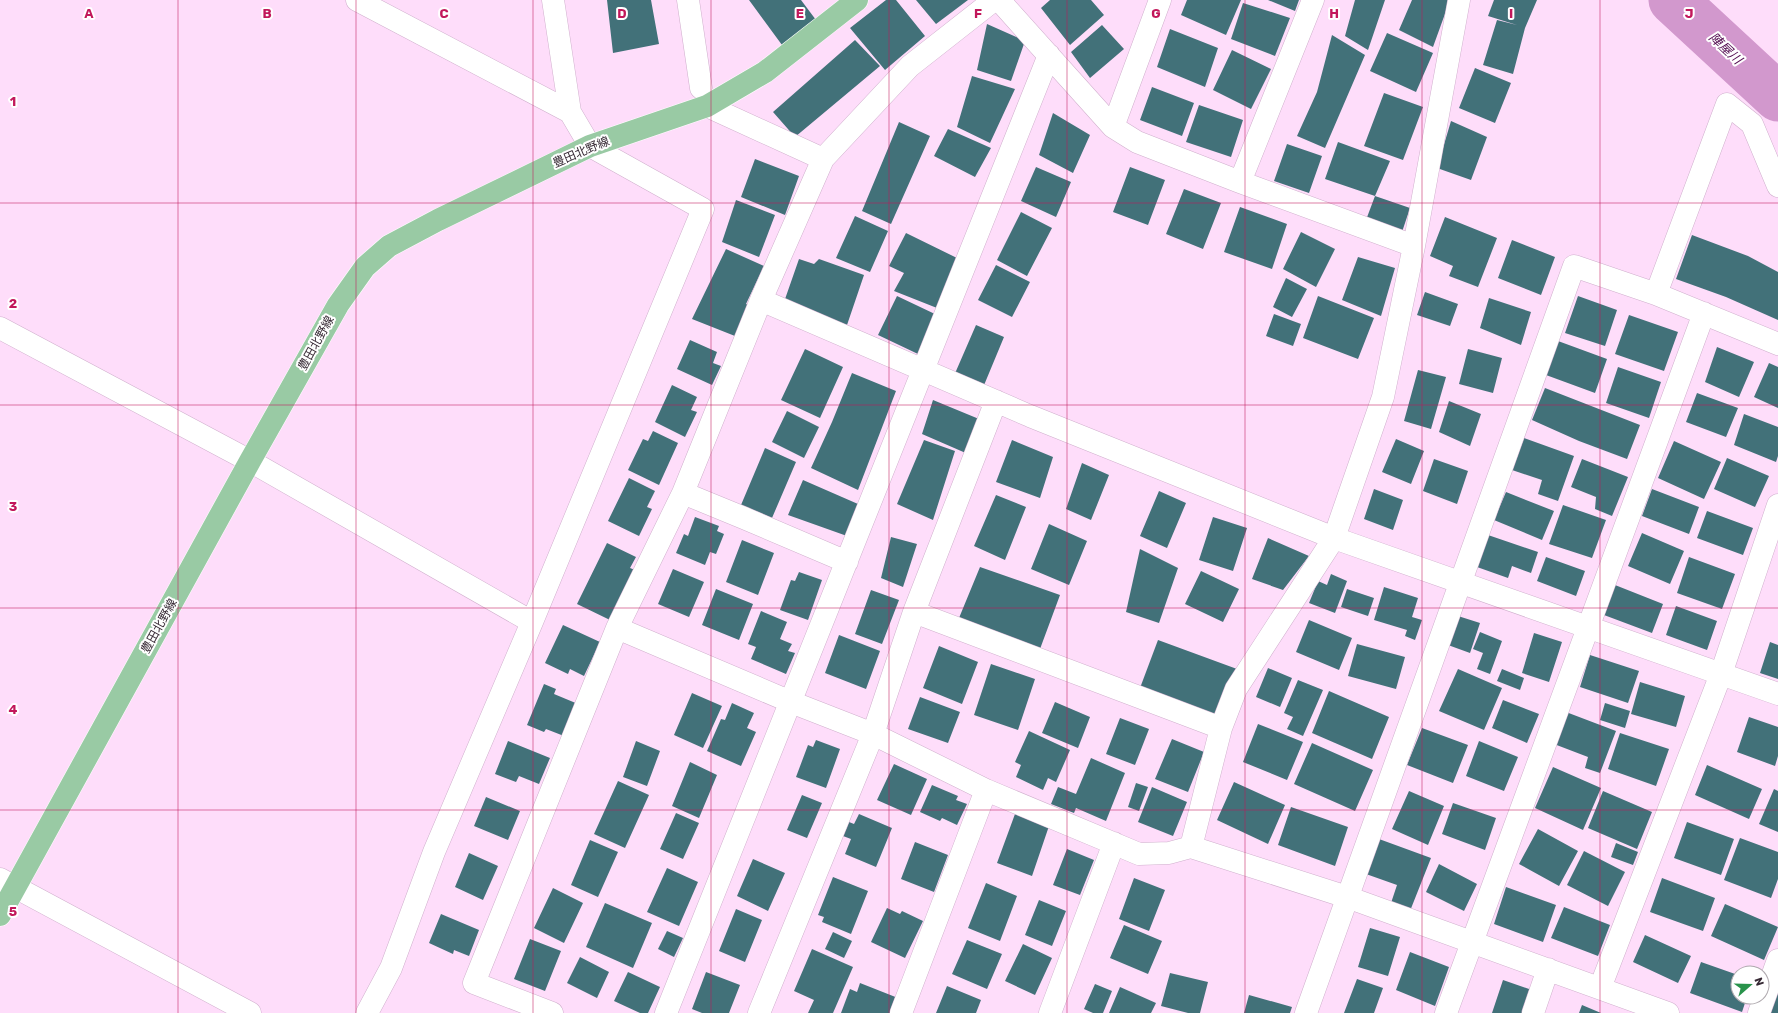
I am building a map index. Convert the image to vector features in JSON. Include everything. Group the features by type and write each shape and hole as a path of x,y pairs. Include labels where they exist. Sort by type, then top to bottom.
{"main road":[{"name":"豊田北野線","path":"0,915 8,883 338,305 365,267 389,246 438,220 590,146 765,72 857,0"}],"street":[{"path":"357,0 570,112"},
{"path":"367,1013 391,968 434,852 532,622 703,209 590,146 570,112 553,0"},
{"path":"688,0 704,97 823,159"},
{"path":"552,1013 474,983 617,628 682,493 761,300 823,159 910,66 994,0"},
{"path":"1000,0 1113,127 1137,142 1240,182 1414,246"},
{"path":"1113,127 1160,0"},
{"path":"1240,182 1313,0"},
{"path":"1191,847 1221,728 1236,689 1334,538 1383,397 1414,246 1459,0"},
{"path":"666,1013 1049,55"},
{"path":"1656,294 1727,104 1752,124 1778,186"},
{"path":"1306,1013 1574,266 1656,294 1778,344"},
{"path":"761,300 996,401 1334,538 1778,694"},
{"path":"1446,1013 1704,313"},
{"path":"0,328 250,461 532,622"},
{"path":"759,1013 873,734 914,612 996,401"},
{"path":"682,493 847,562"},
{"path":"1600,988 1721,674 1778,505"},
{"path":"914,612 1221,728"},
{"path":"617,628 791,702 873,734 986,790 1139,854 1168,853 1191,847 1348,897 1668,1013"},
{"path":"901,1013 986,790"},
{"path":"1050,1013 1114,843"},
{"path":"8,883 250,1013"},
{"path":"1759,1013 1778,960"},
{"path":"1533,1013 1548,969"}],"building":[{"path":"607,0 651,0 659,44 613,53"},
{"path":"749,0 801,0 816,20 782,45"},
{"path":"886,0 896,0 925,36 885,70 850,28"},
{"path":"916,0 968,0 936,24"},
{"path":"1050,0 1091,0 1104,15 1070,45 1041,8"},
{"path":"1187,0 1241,0 1226,35 1181,15"},
{"path":"1268,0 1299,0 1295,11"},
{"path":"1355,0 1385,0 1368,50 1345,36"},
{"path":"1412,0 1450,0 1433,47 1399,30"},
{"path":"1494,0 1537,0 1525,28 1513,74 1483,65 1497,20 1517,25 1488,16"},
{"path":"1243,3 1290,18 1275,56 1231,39"},
{"path":"987,24 1025,41 1011,81 977,70"},
{"path":"1102,25 1124,49 1090,78 1071,52"},
{"path":"1170,29 1218,48 1205,87 1157,67"},
{"path":"1387,33 1433,53 1416,92 1370,71"},
{"path":"1332,35 1365,55 1325,148 1297,136 1317,92"},
{"path":"855,40 880,66 795,137 773,112"},
{"path":"1232,50 1271,69 1251,109 1213,90"},
{"path":"1475,68 1511,83 1495,123 1459,108"},
{"path":"972,76 1015,89 990,143 957,127"},
{"path":"1152,87 1194,103 1182,136 1140,120"},
{"path":"1384,93 1423,107 1403,160 1364,146"},
{"path":"1199,105 1243,120 1231,157 1186,142"},
{"path":"1053,113 1090,135 1073,173 1039,155"},
{"path":"1451,121 1487,137 1471,180 1437,168"},
{"path":"899,122 930,136 891,224 862,211"},
{"path":"948,129 991,148 975,177 934,156"},
{"path":"1338,142 1390,161 1375,196 1325,179"},
{"path":"1287,144 1322,156 1309,193 1274,181"},
{"path":"755,159 799,176 785,215 741,197"},
{"path":"1036,167 1071,182 1056,217 1021,201"},
{"path":"1130,167 1165,180 1148,225 1113,212"},
{"path":"1184,189 1221,203 1203,249 1166,234"},
{"path":"1375,196 1410,208 1402,232 1366,220"},
{"path":"736,200 775,215 759,257 722,242"},
{"path":"1240,207 1287,224 1272,269 1224,252"},
{"path":"1021,212 1052,228 1027,276 997,260"},
{"path":"855,216 888,231 870,272 836,258"},
{"path":"1445,217 1497,238 1478,287 1449,276 1453,266 1430,256"},
{"path":"1301,232 1335,249 1316,287 1283,269"},
{"path":"906,233 957,258 937,308 894,291 904,273 889,266"},
{"path":"1692,235 1748,256 1778,272 1778,320 1726,297 1676,279"},
{"path":"1512,240 1555,257 1541,295 1498,278"},
{"path":"726,249 764,266 746,304 753,307 740,338 692,319"},
{"path":"1358,257 1395,268 1381,316 1342,300"},
{"path":"799,259 814,264 819,259 864,275 847,325 784,302"},
{"path":"996,265 1030,282 1012,317 978,300"},
{"path":"1286,278 1307,289 1292,317 1273,307"},
{"path":"1425,292 1458,304 1450,326 1417,315"},
{"path":"897,296 937,315 918,354 878,335"},
{"path":"1318,296 1374,318 1358,359 1303,338"},
{"path":"1578,296 1617,310 1605,346 1565,333"},
{"path":"1489,298 1531,312 1521,345 1480,328"},
{"path":"1274,314 1301,324 1293,346 1266,336"},
{"path":"1629,315 1678,332 1664,371 1615,354"},
{"path":"976,325 1004,337 982,390 953,378"},
{"path":"690,340 717,352 713,363 721,366 712,385 677,369"},
{"path":"1558,341 1607,359 1595,393 1546,375"},
{"path":"1717,347 1754,362 1739,397 1705,382"},
{"path":"805,349 843,367 820,418 781,400"},
{"path":"1468,349 1502,358 1493,393 1459,384"},
{"path":"1769,363 1778,367 1778,408 1754,397"},
{"path":"1618,367 1661,382 1649,418 1606,403"},
{"path":"1418,370 1446,377 1431,429 1404,421"},
{"path":"852,373 896,391 858,490 811,468"},
{"path":"672,385 697,397 691,410 697,412 685,437 655,422"},
{"path":"1545,388 1640,425 1627,459 1579,441 1532,420"},
{"path":"1697,393 1738,408 1726,437 1686,422"},
{"path":"933,400 979,419 968,454 922,434"},
{"path":"1449,401 1481,414 1470,446 1439,432"},
{"path":"787,411 819,427 804,458 772,442"},
{"path":"1744,414 1778,427 1778,456 1776,462 1734,445"},
{"path":"653,431 678,443 659,485 628,470 643,439 648,441"},
{"path":"1524,438 1574,456 1558,501 1538,494 1542,480 1512,470"},
{"path":"1396,439 1424,451 1411,484 1382,472"},
{"path":"924,440 955,451 933,520 897,504"},
{"path":"1012,440 1053,457 1040,498 996,482"},
{"path":"1674,441 1721,462 1704,499 1658,478"},
{"path":"765,448 796,462 772,518 741,505"},
{"path":"1727,458 1769,476 1755,507 1714,489"},
{"path":"1434,459 1468,471 1457,504 1423,491"},
{"path":"1582,459 1628,477 1612,516 1595,509 1596,497 1571,487"},
{"path":"1082,463 1109,475 1091,520 1066,509"},
{"path":"629,478 655,491 647,507 652,509 639,536 608,521"},
{"path":"803,480 858,504 847,536 788,515"},
{"path":"1374,489 1403,500 1393,530 1364,519"},
{"path":"1652,489 1699,507 1689,534 1642,516"},
{"path":"1159,491 1186,503 1167,548 1140,536"},
{"path":"1506,492 1554,511 1542,540 1494,520"},
{"path":"996,495 1026,507 1005,560 974,546"},
{"path":"1563,505 1606,520 1592,558 1549,544"},
{"path":"1707,511 1753,528 1743,555 1697,538"},
{"path":"695,517 719,526 717,531 724,534 716,554 710,552 705,565 676,553 684,534 688,536"},
{"path":"1213,517 1247,528 1233,571 1199,560"},
{"path":"1049,524 1087,541 1069,585 1031,569"},
{"path":"1642,533 1684,551 1670,584 1628,566"},
{"path":"1488,535 1538,552 1531,573 1512,566 1508,578 1477,567"},
{"path":"891,537 917,544 903,587 881,578"},
{"path":"1268,538 1309,556 1283,590 1252,579"},
{"path":"742,540 774,553 758,595 726,582"},
{"path":"607,543 636,557 630,568 635,570 610,620 577,604"},
{"path":"1140,549 1178,568 1159,623 1126,612"},
{"path":"1546,557 1585,571 1576,596 1537,581"},
{"path":"1689,557 1735,574 1722,609 1677,593"},
{"path":"980,567 1060,595 1040,649 959,618"},
{"path":"673,569 704,582 689,617 658,604"},
{"path":"1201,571 1239,589 1223,622 1185,604"},
{"path":"799,572 822,580 808,620 780,610 791,580 795,581"},
{"path":"1331,574 1347,581 1335,613 1309,603 1318,581 1327,585"},
{"path":"1615,585 1663,604 1652,633 1604,615"},
{"path":"1384,587 1418,598 1412,617 1422,620 1415,640 1405,636 1407,630 1374,620"},
{"path":"716,589 753,604 739,640 702,625"},
{"path":"1347,589 1374,598 1368,616 1341,607"},
{"path":"871,590 899,600 882,644 855,634"},
{"path":"1676,606 1717,621 1707,650 1666,635"},
{"path":"761,611 787,622 780,639 792,644 788,651 795,653 786,674 751,659 756,647 748,644"},
{"path":"1458,616 1480,623 1470,653 1448,645"},
{"path":"1309,620 1352,638 1339,670 1296,652"},
{"path":"563,625 600,642 584,676 570,669 568,674 545,663"},
{"path":"1480,632 1502,641 1490,674 1477,669 1483,653 1473,649"},
{"path":"1534,633 1562,642 1549,682 1522,673"},
{"path":"839,635 880,651 866,689 825,673"},
{"path":"1158,640 1237,669 1218,718 1140,688"},
{"path":"1770,642 1778,645 1778,679 1760,673"},
{"path":"1357,644 1405,657 1396,689 1348,676"},
{"path":"939,646 978,662 962,704 923,688"},
{"path":"1590,655 1639,671 1628,703 1580,687"},
{"path":"991,664 1035,679 1018,730 974,715"},
{"path":"1268,668 1292,678 1280,707 1256,697"},
{"path":"1458,669 1502,688 1484,730 1439,711"},
{"path":"1502,669 1524,678 1520,690 1497,681"},
{"path":"1298,680 1323,690 1303,736 1287,729 1293,717 1284,713"},
{"path":"1640,682 1685,696 1676,727 1631,714"},
{"path":"544,684 556,689 554,694 578,704 564,736 546,729 544,732 527,725"},
{"path":"1329,691 1389,717 1372,759 1312,733"},
{"path":"692,693 722,706 703,748 674,735"},
{"path":"920,697 960,712 948,743 908,729"},
{"path":"1503,700 1539,714 1527,743 1492,728"},
{"path":"1055,702 1090,717 1078,748 1042,733"},
{"path":"732,703 754,713 747,728 756,732 741,766 707,751 721,719 725,720"},
{"path":"1605,703 1630,711 1625,728 1600,720"},
{"path":"1566,712 1616,731 1600,773 1585,768 1588,757 1554,744"},
{"path":"1749,717 1778,727 1778,756 1775,766 1737,752"},
{"path":"1120,718 1149,729 1135,765 1106,754"},
{"path":"1258,724 1303,742 1287,780 1243,762"},
{"path":"1422,728 1468,745 1453,783 1407,765"},
{"path":"1029,731 1070,750 1056,782 1048,778 1043,790 1016,777 1021,765 1015,762"},
{"path":"1620,733 1669,749 1656,786 1608,769"},
{"path":"1172,739 1204,752 1188,792 1155,779"},
{"path":"816,740 840,749 826,788 796,777 808,745 813,747"},
{"path":"508,741 550,758 539,784 519,776 516,782 495,774"},
{"path":"636,741 660,751 647,786 623,777"},
{"path":"1479,741 1518,757 1504,791 1466,776"},
{"path":"1312,743 1373,770 1355,811 1294,784"},
{"path":"1091,758 1125,773 1106,821 1076,808 1074,813 1051,804 1058,787 1076,794"},
{"path":"690,762 717,775 699,818 672,806"},
{"path":"894,764 927,779 911,815 877,800"},
{"path":"1707,765 1762,789 1749,819 1695,795"},
{"path":"1553,767 1601,788 1583,830 1535,808"},
{"path":"618,781 649,795 625,848 594,834"},
{"path":"1234,782 1285,805 1268,844 1217,820"},
{"path":"1136,783 1148,787 1139,811 1128,807"},
{"path":"932,785 958,796 956,800 967,804 957,825 942,818 940,821 920,812"},
{"path":"1152,787 1187,802 1173,836 1138,822"},
{"path":"1774,789 1778,791 1778,832 1759,824"},
{"path":"1409,791 1444,806 1428,845 1392,829"},
{"path":"1603,791 1652,812 1637,849 1588,828"},
{"path":"802,795 822,803 807,838 787,830"},
{"path":"486,797 520,811 508,840 474,826"},
{"path":"1453,803 1496,818 1485,850 1442,834"},
{"path":"1291,807 1348,827 1335,866 1278,845"},
{"path":"676,813 699,823 683,859 660,849"},
{"path":"859,814 892,828 876,867 845,854 851,839 843,836 849,822 854,824"},
{"path":"1015,814 1049,826 1032,876 997,863"},
{"path":"1687,822 1734,839 1721,875 1674,858"},
{"path":"1538,829 1578,851 1559,886 1519,864"},
{"path":"1740,838 1778,852 1778,879 1771,898 1724,880"},
{"path":"1379,839 1431,858 1410,911 1391,903 1397,885 1366,874"},
{"path":"590,840 618,852 598,897 571,885"},
{"path":"915,842 948,855 934,892 901,879"},
{"path":"1616,843 1638,852 1633,865 1611,857"},
{"path":"1067,849 1094,860 1080,895 1053,885"},
{"path":"1584,851 1625,872 1608,906 1567,885"},
{"path":"469,853 498,866 483,900 455,887"},
{"path":"753,859 785,873 768,911 737,896"},
{"path":"1439,864 1477,884 1464,911 1426,892"},
{"path":"667,868 698,882 679,926 647,912"},
{"path":"833,877 868,891 851,934 822,922 824,917 818,915"},
{"path":"1134,878 1165,890 1149,931 1119,919"},
{"path":"1662,878 1715,898 1703,931 1650,912"},
{"path":"986,883 1017,896 1000,941 968,928"},
{"path":"1506,887 1556,905 1543,942 1494,924"},
{"path":"553,888 583,903 564,943 534,928"},
{"path":"1039,900 1066,911 1052,946 1025,935"},
{"path":"605,903 652,923 633,968 586,947"},
{"path":"1725,904 1778,927 1764,960 1711,936"},
{"path":"1564,907 1610,925 1598,956 1551,938"},
{"path":"887,908 900,914 902,911 923,921 905,958 871,942"},
{"path":"736,909 762,920 745,962 719,951"},
{"path":"441,914 479,930 469,956 454,950 453,954 429,943"},
{"path":"1124,925 1162,941 1148,974 1110,958"},
{"path":"1370,928 1400,937 1388,976 1358,967"},
{"path":"667,931 683,938 674,957 658,949"},
{"path":"833,932 852,941 844,958 825,949"},
{"path":"1645,935 1691,956 1678,983 1633,962"},
{"path":"530,939 561,951 545,991 514,979"},
{"path":"967,940 1002,954 987,989 952,974"},
{"path":"1023,944 1052,958 1035,995 1005,981"},
{"path":"812,949 853,967 833,1013 808,1013 814,1000 794,991"},
{"path":"1410,952 1449,967 1435,1006 1396,990"},
{"path":"580,957 609,972 597,998 567,983"},
{"path":"1701,962 1730,972 1730,1005 1744,1005 1742,1012 1690,993"},
{"path":"628,972 660,987 648,1013 640,1013 614,1001"},
{"path":"706,972 740,985 729,1013 702,1013 692,1009"},
{"path":"1170,973 1208,982 1200,1013 1188,1013 1161,1006"},
{"path":"1357,979 1383,988 1374,1013 1344,1013"},
{"path":"1503,980 1532,990 1524,1013 1492,1013"},
{"path":"860,983 898,998 892,1013 841,1013 850,989 857,992"},
{"path":"1095,984 1112,991 1103,1013 1093,1013 1084,1009"},
{"path":"947,986 981,1000 976,1013 936,1013"},
{"path":"1778,986 1778,1013 1768,1013"},
{"path":"1120,987 1156,1003 1151,1013 1109,1013"},
{"path":"1249,995 1292,1007 1290,1013 1244,1013"},
{"path":"1582,1005 1601,1013 1579,1013"}],"waterway":[{"name":"陣屋川","path":"1673,0 1778,97"}]}
